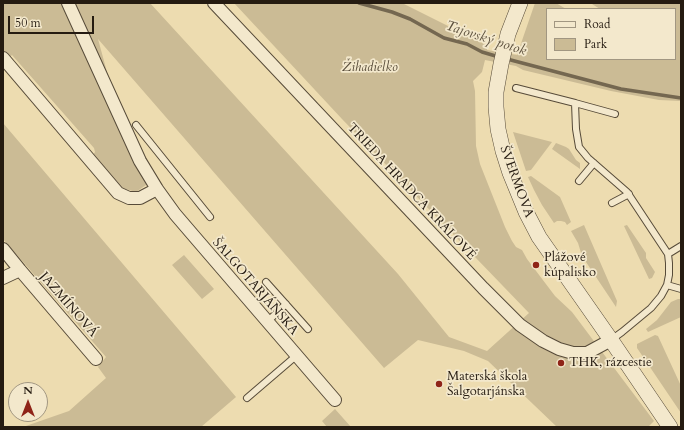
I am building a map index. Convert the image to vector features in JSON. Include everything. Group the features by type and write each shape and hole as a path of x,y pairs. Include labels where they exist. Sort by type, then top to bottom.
{"street":[{"name":"ŠALGOTARJÁNSKA","path":"68,3 140,161 157,189 175,214 335,400"},
{"name":"TRIEDA HRADCA KRÁLOVÉ","path":"214,3 477,283 520,325 559,349 573,353 587,353 611,340"},
{"name":"ŠVERMOVA","path":"520,3 508,34 496,92 498,129 503,151 519,196 539,237 670,427"},
{"path":"3,58 118,193 129,198 140,198 157,189"},
{"name":"JAZMÍNOVÁ","path":"3,249 96,359"},
{"name":"JAZMÍNOVÁ","path":"3,278 20,270"}],"lane":[{"path":"516,88 615,114"},
{"path":"575,103 576,129 579,147 588,158 629,194 668,254 669,275 667,285 661,296 651,308 611,340"},
{"path":"136,125 210,217"},
{"path":"130,140 144,135"},
{"path":"579,182 594,163"},
{"path":"612,203 629,194"},
{"path":"668,254 681,246"},
{"path":"266,282 308,329"},
{"path":"667,285 681,289"},
{"path":"267,322 286,304"},
{"path":"247,398 296,356"}],"green space":[{"name":"Žihadielko","path":"3,3 150,3 398,274 449,337 487,351 529,313 342,119 234,3 402,3 488,46 487,50 517,55 535,3 556,3 564,8 546,8 546,60 676,60 676,8 598,8 592,3 681,3 681,101 659,100 611,91 523,70 516,66 485,60 482,72 473,81 475,91 476,146 480,164 512,241 516,247 522,250 555,296 572,312 654,421 648,427 557,427 488,361 464,351 418,340 384,368 98,39 110,83 156,178 136,192 122,188 93,155 95,152 94,148 12,55 10,57 3,50"},
{"path":"3,123 236,397 201,427 23,427 37,422 48,422 48,418 69,411 106,378 98,367 106,357 3,239"},
{"path":"513,132 552,142 531,170 526,171"},
{"path":"556,143 569,149 576,160 580,163 580,169 552,149"},
{"path":"531,176 560,197 571,222 567,225 565,222 561,221 554,223 534,190 528,177"},
{"path":"584,225 617,301 616,307 582,256 578,243 571,231"},
{"path":"627,225 646,253 646,258 655,272 652,278 649,279 624,226"},
{"path":"184,255 214,289 202,299 172,265"},
{"path":"681,299 681,317 648,332 646,329 657,320 671,302"},
{"path":"655,335 658,336 681,386 681,413 637,348 637,344"},
{"path":"335,409 351,427 327,427 322,421"}],"waterway":[{"name":"Tajovský potok","path":"359,3 392,12 410,19 444,38 467,44 482,52 499,57"},
{"name":"Tajovský potok","path":"507,59 621,89 681,98"}],"place":[{"name":"Plážové kúpalisko","path":"536,265"},
{"name":"THK, rázcestie","path":"561,363"},
{"name":"Materská škola Šalgotarjánska","path":"439,384"}]}
